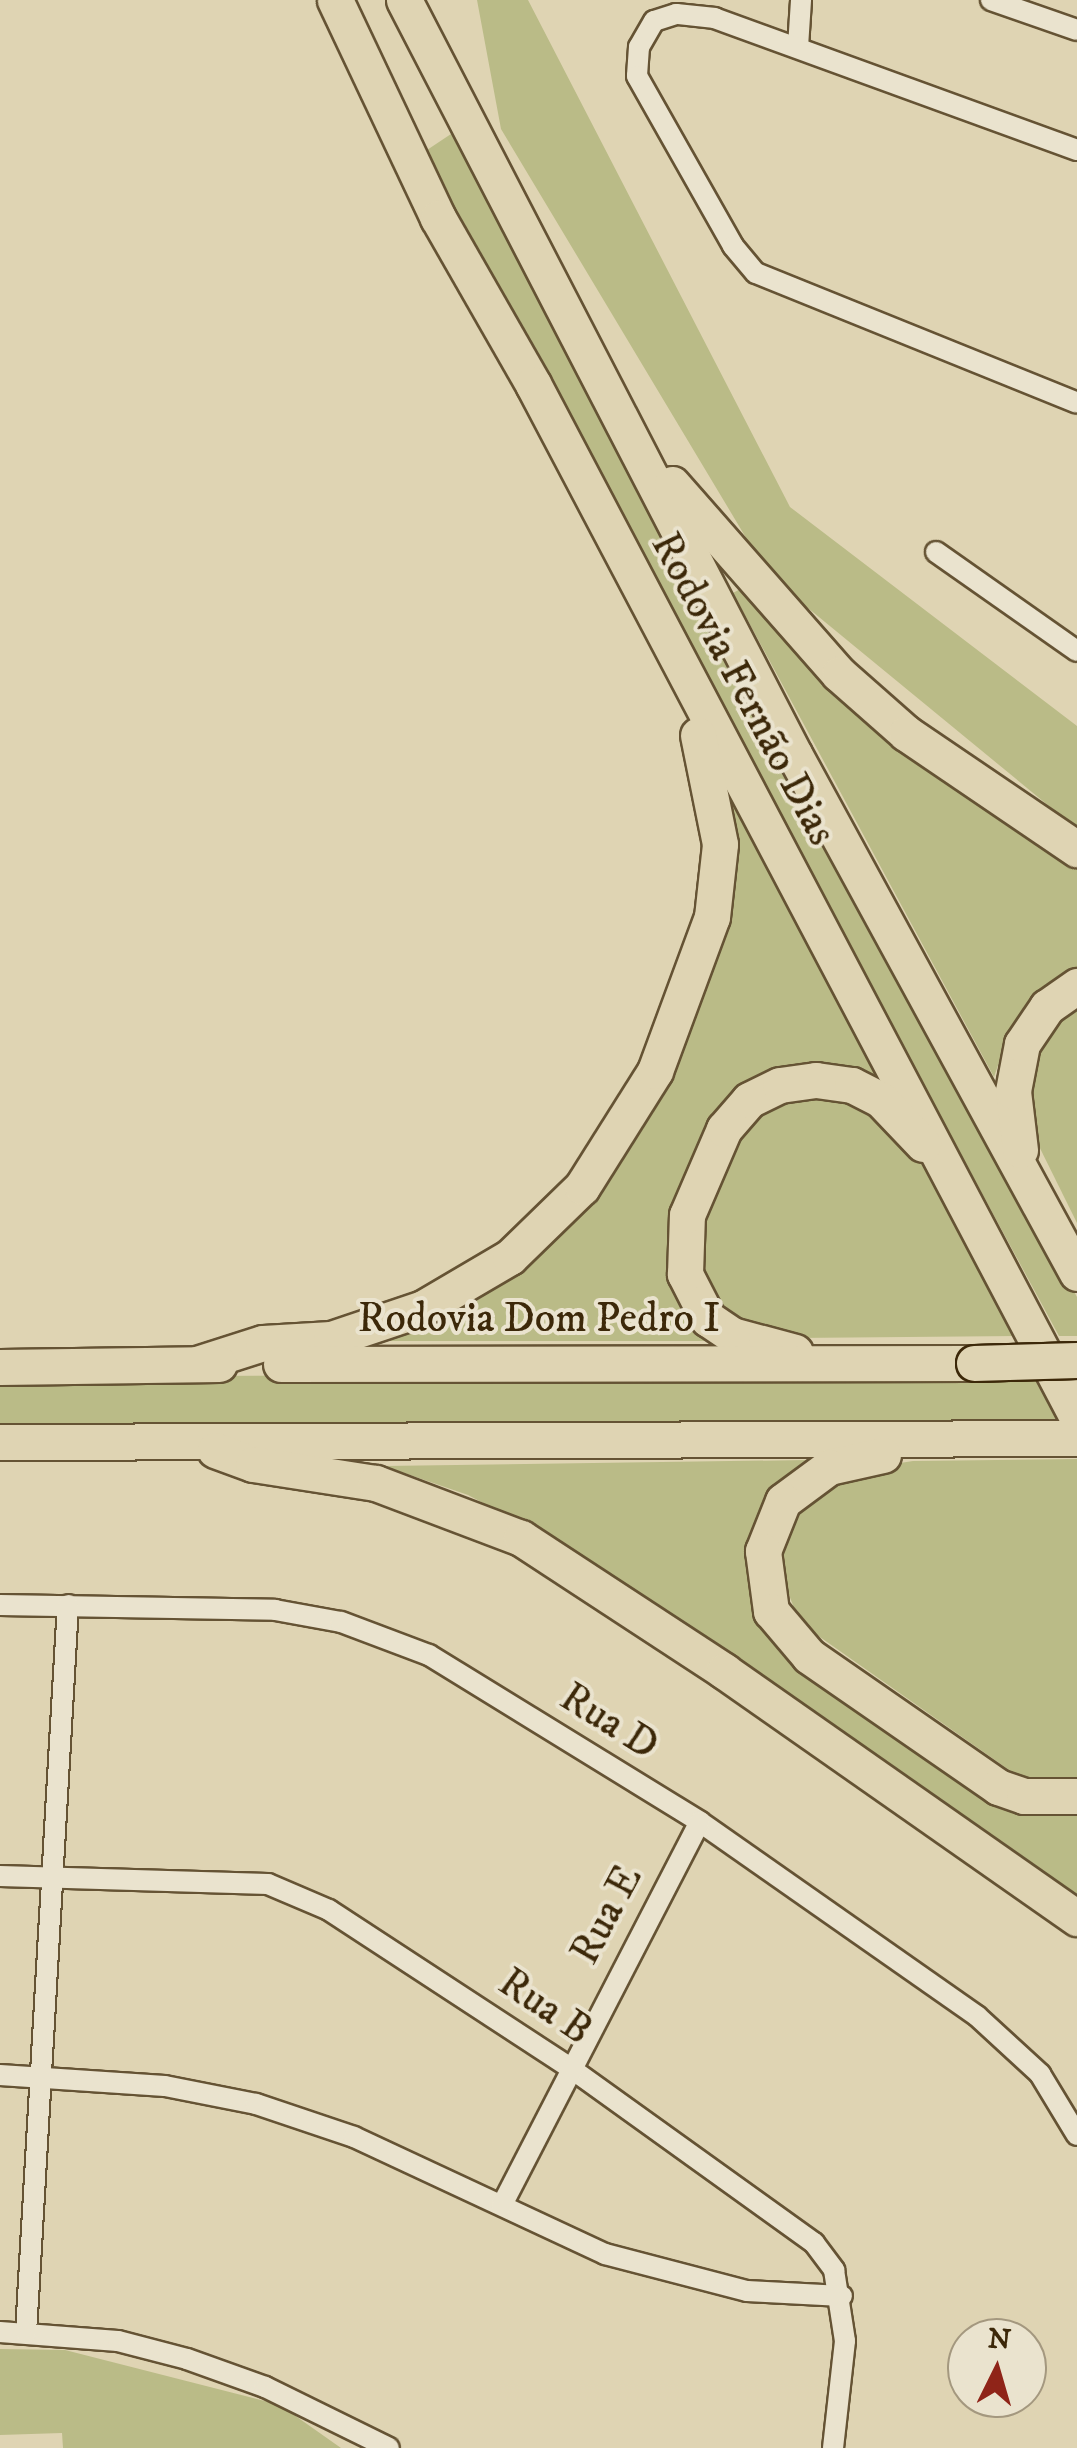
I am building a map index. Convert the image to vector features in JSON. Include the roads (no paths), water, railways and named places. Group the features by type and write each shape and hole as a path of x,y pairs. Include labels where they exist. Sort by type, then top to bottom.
{"highway":[{"name":"Rodovia Fernão Dias","path":"335,0 438,218 533,384 677,668 968,1203 1077,1417"},
{"name":"Rodovia Fernão Dias","path":"404,0 890,934 1077,1273"},
{"path":"627,429 840,674 906,733 1077,849"},
{"path":"197,1364 262,1343 330,1339 438,1300 510,1257 548,1223 615,1142 681,1013 712,917 720,844 716,802 677,668"},
{"path":"1025,1175 1016,1067 1033,1023 1077,986"},
{"path":"840,1364 732,1335 694,1300 684,1274 687,1214 724,1129 749,1100 780,1085 852,1085 881,1100 968,1203"},
{"name":"Rodovia Dom Pedro I","path":"0,1367 1077,1360"},
{"path":"990,1438 842,1464 802,1482 770,1526 762,1582 771,1612 809,1656 948,1756 1024,1796 1077,1796"},
{"path":"0,1442 1077,1438"},
{"path":"197,1440 254,1464 376,1483 521,1538 855,1760 1077,1918"}],"street":[{"path":"798,47 801,0"},
{"path":"991,0 1077,30"},
{"path":"1052,0 1056,22"},
{"path":"1077,150 715,18 676,14 654,21 639,47 637,76 733,246 756,273 1077,403"},
{"path":"936,552 1077,651"},
{"name":"Rua D","path":"0,1604 275,1610 342,1622 429,1655 700,1822 977,2016 1040,2074 1077,2135"},
{"path":"26,2333 56,1876 68,1605"},
{"name":"Rua E","path":"502,2204 569,2066 700,1822"},
{"name":"Rua B","path":"0,1876 268,1884 330,1910 569,2066 814,2243 834,2270 842,2296 845,2340 832,2448"},
{"path":"0,2075 165,2086 256,2104 354,2137 604,2254 684,2278 747,2291 842,2296"},
{"path":"0,2332 118,2341 186,2358 265,2387 382,2447"}]}
